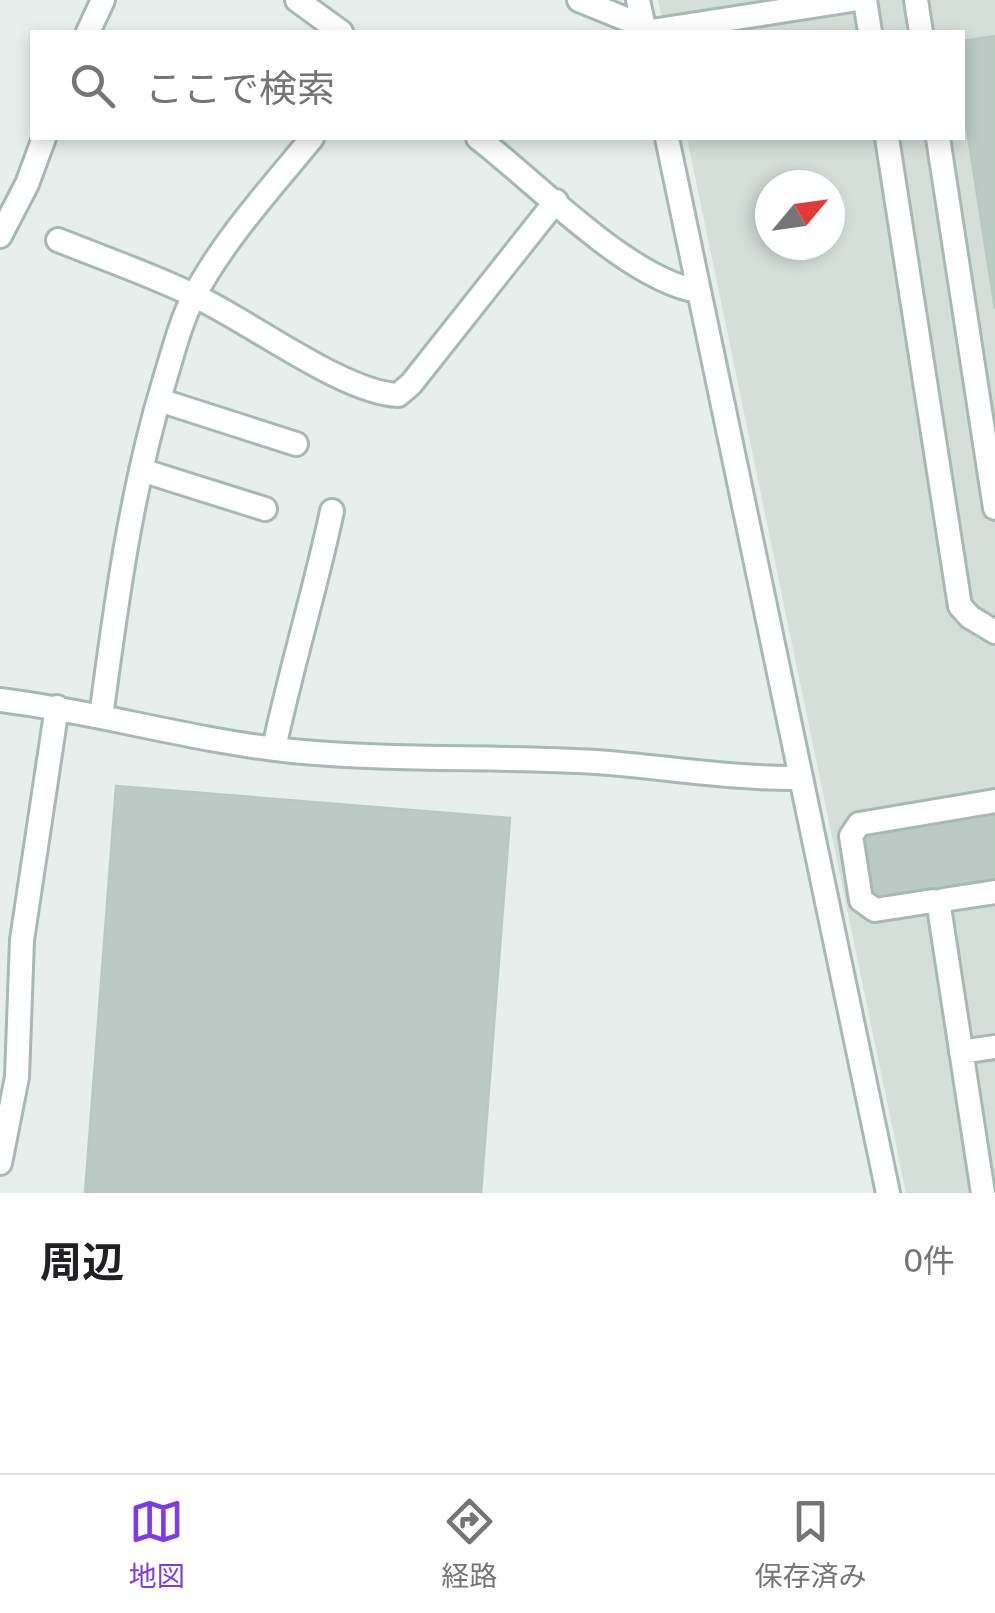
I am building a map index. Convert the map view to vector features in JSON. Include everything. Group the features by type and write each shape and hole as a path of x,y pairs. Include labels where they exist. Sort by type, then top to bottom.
{"street":[{"path":"89,30 103,0"},
{"path":"297,0 337,30"},
{"path":"579,0 644,30 774,6 852,0"},
{"path":"638,0 644,30"},
{"path":"865,0 870,30"},
{"path":"916,0 922,30"},
{"path":"0,236 27,184 43,140"},
{"path":"101,717 117,594 140,470 180,329 195,295 235,232 310,140"},
{"path":"480,140 656,277 680,288 698,290"},
{"path":"666,140 888,1193"},
{"path":"887,140 960,606 995,632"},
{"path":"938,140 995,508"},
{"path":"58,240 195,295 337,374 380,394 398,395 411,384 556,201"},
{"path":"158,400 296,444"},
{"path":"140,470 265,509"},
{"path":"274,748 332,511"},
{"path":"0,700 274,748 450,760 596,762 758,778 801,778"},
{"path":"0,1163 17,1077 11,940 57,707"},
{"path":"939,907 933,902 875,910 862,900 851,836 859,824 995,802"},
{"path":"983,1193 939,907 943,900 995,892"},
{"path":"961,1052 995,1046"}],"shaded area":[{"path":"658,0 995,0 995,1193 906,1193 687,140 965,140 965,30 665,30"}],"building":[{"path":"995,36 995,309 965,117 965,41"},
{"path":"116,786 510,818 481,1193 85,1193"},
{"path":"995,811 995,886 874,902 869,898 860,832"}]}
